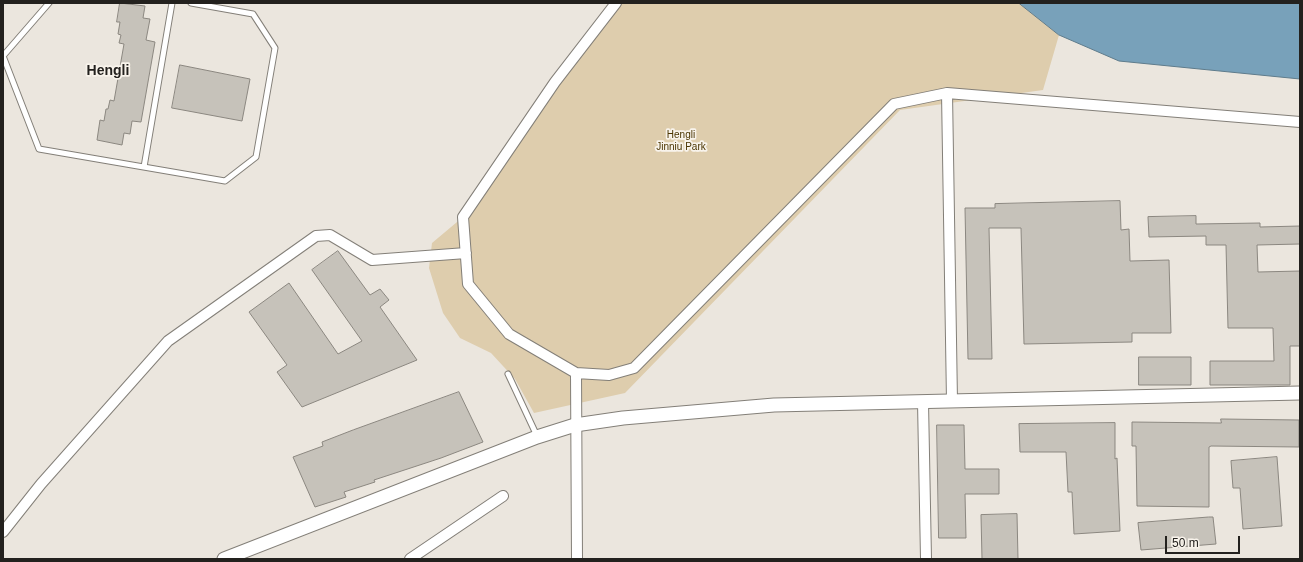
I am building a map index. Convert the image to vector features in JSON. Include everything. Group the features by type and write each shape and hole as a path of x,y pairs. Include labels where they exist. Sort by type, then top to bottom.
{"street":[{"path":"616,3 555,82 463,217 468,284 509,334 576,373 609,375 634,368 894,104 947,93 1300,122"},
{"path":"947,93 952,401"},
{"path":"3,532 40,484 168,342 316,236 330,235 372,260 466,253"},
{"path":"576,373 575,425 577,559"},
{"path":"224,559 537,437 575,425 623,418 774,406 1300,393"},
{"path":"923,402 926,559"},
{"path":"410,559 503,496"}],"lane":[{"path":"48,3 3,56 39,149 225,182 256,157 274,48 254,14 191,3"},
{"path":"144,167 172,3"},
{"path":"508,374 537,437"}],"green space":[{"name":"Hengli Jinniu Park","path":"621,3 1020,3 1059,35 1043,90 900,110 625,393 534,413 515,379 491,353 460,338 443,313 429,268 432,243 463,217 555,82"}],"water":[{"path":"1019,3 1300,3 1300,79 1119,61 1059,35"}],"building":[{"path":"120,3 145,6 143,18 150,19 146,40 155,42 141,122 132,121 130,134 124,133 122,145 97,140 100,120 104,121 106,109 108,109 110,100 114,101 124,44 119,43 121,35 118,34 120,22 117,22"},
{"path":"180,65 250,79 242,121 172,108"},
{"path":"1120,201 1121,230 1129,229 1130,261 1169,260 1171,333 1132,333 1132,342 1024,344 1021,228 989,228 992,359 968,359 965,208 995,208 995,204"},
{"path":"1196,216 1196,224 1260,223 1260,227 1300,226 1300,244 1257,245 1258,272 1300,271 1300,346 1290,346 1290,385 1210,385 1210,361 1274,361 1273,328 1228,328 1226,245 1206,245 1206,236 1149,237 1148,217"},
{"path":"338,251 370,295 380,289 389,300 380,307 417,360 302,407 277,372 287,365 249,312 289,283 338,354 362,341 312,270"},
{"path":"1139,357 1191,357 1191,385 1139,385"},
{"path":"459,392 483,442 441,458 374,480 375,482 344,492 346,497 315,507 293,457 323,446 322,442"},
{"path":"1221,419 1299,420 1299,447 1211,446 1209,447 1209,507 1137,506 1136,446 1132,446 1132,422 1221,423"},
{"path":"1115,423 1115,459 1117,458 1120,531 1074,534 1072,492 1068,492 1066,452 1020,452 1019,424"},
{"path":"937,425 964,425 965,469 999,469 999,494 965,494 966,538 939,538"},
{"path":"1277,457 1282,526 1243,529 1240,488 1233,488 1231,461"},
{"path":"1017,514 1018,559 982,559 981,515"},
{"path":"1213,517 1216,544 1141,550 1138,523"}],"district":[{"name":"Hengli","path":"108,71"}]}
